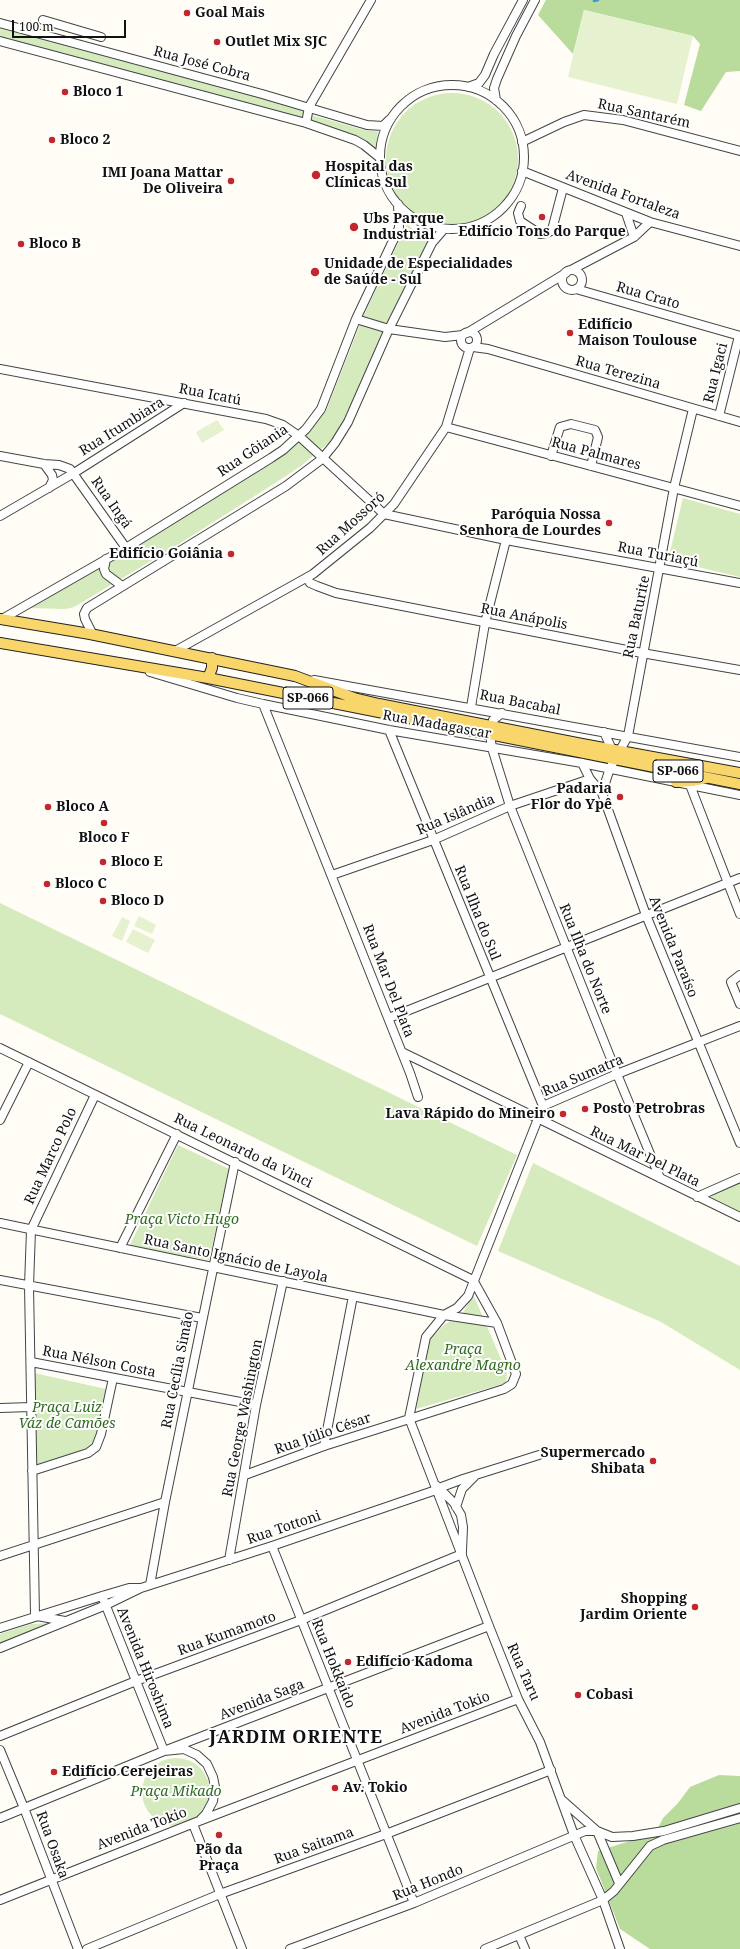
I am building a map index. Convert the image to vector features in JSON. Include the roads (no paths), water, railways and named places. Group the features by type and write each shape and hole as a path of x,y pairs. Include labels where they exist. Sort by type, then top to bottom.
{"main road":[{"name":"SP-066","path":"1,619 212,658 295,676 354,698 490,730"},
{"name":"SP-066","path":"0,644 81,656 208,678 616,753 740,773"},
{"path":"208,678 212,668 212,658"},
{"name":"SP-066","path":"616,753 740,784"},
{"path":"676,782 692,781 709,777"}],"street":[{"path":"306,123 309,107 371,0"},
{"path":"468,87 479,83 485,75 494,54 523,0"},
{"path":"496,100 494,88 497,79 516,36 535,0"},
{"path":"43,20 100,37"},
{"name":"Rua José Cobra","path":"0,23 309,107 375,127 384,126 393,115"},
{"path":"0,41 306,123 355,140 364,145 380,158"},
{"path":"445,85 468,87 482,92 496,100 508,112 516,126 522,142 522,171 515,191 502,208 485,221 465,228 444,228 427,224 416,219 398,204 382,174 380,158 381,143 386,128 393,115 404,102 418,93 434,87 445,85"},
{"name":"Rua Santarém","path":"522,142 564,122 584,115 623,120 740,151"},
{"name":"Avenida Fortaleza","path":"522,171 650,222 740,246"},
{"path":"521,206 518,213 520,221 540,234 546,233 553,226 563,188"},
{"name":"Rua Gôiania","path":"1,619 126,548 271,458 299,436 321,409 356,319 399,228 398,204"},
{"path":"626,213 634,237"},
{"path":"462,344 461,340 465,334 568,272 634,237 650,222"},
{"path":"93,635 84,619 84,614 87,608 286,486 322,459 335,443 348,422 388,329 432,243 444,228"},
{"path":"542,289 565,286 570,289 576,289 581,285 582,277 589,262"},
{"path":"565,286 563,278 568,272 577,271 582,277"},
{"name":"Rua Crato","path":"582,277 595,294"},
{"name":"Rua Crato","path":"576,289 739,336"},
{"path":"356,319 388,329 445,337 462,344 466,348 474,343 465,334"},
{"name":"Rua Mossoró","path":"175,651 307,578 330,561 394,504 412,480 446,427 482,323"},
{"path":"445,337 465,334"},
{"name":"Rua Igaci","path":"719,416 739,336"},
{"name":"Rua Terezina","path":"474,343 488,350 740,422"},
{"name":"Rua Icatú","path":"0,370 266,419 283,426 299,436 322,459 384,514"},
{"name":"Rua Itumbiara","path":"48,488 184,403"},
{"name":"Rua Baturite","path":"602,793 616,753 628,736 642,653 660,568 674,488 693,409"},
{"path":"551,456 560,427 571,424 595,430 598,437 591,466"},
{"name":"Rua Palmares","path":"446,427 740,506"},
{"path":"0,456 64,467 70,469 74,473"},
{"path":"0,516 48,488 53,480 50,471 44,464"},
{"name":"Rua Ingá","path":"74,473 126,548"},
{"name":"Rua Turiaçú","path":"384,514 506,540 740,583"},
{"path":"471,707 485,623 506,540"},
{"path":"106,559 104,569 106,574 122,586"},
{"name":"Rua Anápolis","path":"307,578 310,583 336,593 642,653 740,670"},
{"name":"Rua Madagascar","path":"134,666 237,698 263,704 389,730 492,748 525,752 610,768 740,795"},
{"name":"Rua Bacabal","path":"295,676 471,707 740,758"},
{"name":"Rua Mar Del Plata","path":"263,704 402,1052 538,1120 740,1217"},
{"path":"490,730 493,720 502,713"},
{"name":"Rua Ilha do Sul","path":"389,730 543,1106"},
{"name":"Rua Ilha do Norte","path":"490,730 492,748 510,806 566,949 660,1178"},
{"path":"604,732 616,753"},
{"name":"Avenida Paraíso","path":"582,763 590,779 602,793 646,915 740,1143"},
{"name":"Rua Islândia","path":"332,875 433,840 510,806 590,779"},
{"path":"690,785 740,914"},
{"path":"389,1018 489,977 566,949 646,915 740,878"},
{"path":"740,975 733,978 731,982 740,1004"},
{"name":"Rua Sumatra","path":"473,1280 543,1106 617,1074 740,1026"},
{"name":"Rua Leonardo da Vinci","path":"0,1048 473,1280"},
{"path":"402,1052 418,1097"},
{"path":"0,1120 29,1062"},
{"name":"Rua Marco Polo","path":"31,1230 95,1094"},
{"path":"120,1248 177,1134"},
{"name":"Rua Cecília Simão","path":"150,1585 212,1266 235,1162"},
{"path":"697,1197 740,1178"},
{"name":"Rua Santo Ignácio de Layola","path":"0,1223 444,1315"},
{"path":"31,1230 29,1286 35,1615 66,1621"},
{"path":"0,1280 202,1318"},
{"path":"473,1280 497,1323 516,1374 512,1384 504,1389 409,1418 426,1337 444,1315 457,1308 468,1296 473,1280"},
{"name":"Rua George Washington","path":"229,1560 256,1405 283,1281"},
{"path":"324,1446 353,1296"},
{"path":"444,1315 497,1323"},
{"name":"Rua Nélson Costa","path":"31,1362 256,1405"},
{"path":"32,1472 88,1453 96,1447 101,1434 113,1378"},
{"path":"0,1408 31,1407"},
{"name":"Rua Júlio César","path":"245,1475 324,1446 409,1418"},
{"name":"Rua Taru","path":"409,1418 518,1699 540,1742 574,1835 603,1900 620,1949"},
{"name":"Rua Tottoni","path":"0,1648 106,1605 141,1588 272,1546 436,1487 539,1455"},
{"name":"Rua Tottoni","path":"456,1507 462,1489 476,1475"},
{"name":"Rua Taru","path":"436,1487 456,1507 462,1522 462,1554"},
{"path":"0,1556 165,1502"},
{"path":"449,1523 462,1522"},
{"name":"Rua Hokkaido","path":"272,1546 414,1904"},
{"name":"Rua Kumamoto","path":"0,1736 136,1681 301,1620 462,1554"},
{"name":"Rua Tottoni","path":"0,1628 35,1615 129,1588 141,1588"},
{"name":"Avenida Hiroshima","path":"102,1596 164,1751"},
{"name":"Avenida Saga","path":"0,1818 164,1751 489,1626"},
{"name":"Avenida Tokio","path":"0,1900 196,1822 518,1699"},
{"path":"164,1751 184,1749 197,1755 207,1764 213,1777 215,1787 213,1801 206,1814 196,1822 220,1894 242,1949"},
{"name":"Rua Osaka","path":"0,1750 78,1949"},
{"name":"Rua Saitama","path":"87,1949 220,1894 386,1834 551,1770"},
{"name":"Rua Taru","path":"562,1800 597,1831 620,1883"},
{"path":"597,1831 612,1837 633,1836 664,1831 740,1808"},
{"path":"485,1949 603,1900 614,1892 650,1846 663,1840 740,1818"},
{"name":"Rua Hondo","path":"290,1949 414,1904 574,1835 585,1831 597,1831"},
{"path":"519,1935 525,1949"}],"waterway":[{"path":"594,1 598,0"}],"place":[{"name":"Goal Mais","path":"187,13"},
{"name":"Outlet Mix SJC","path":"217,42"},
{"name":"Bloco 1","path":"65,92"},
{"name":"Bloco 2","path":"52,140"},
{"name":"Hospital das Clínicas Sul","path":"316,175"},
{"name":"IMI Joana Mattar De Oliveira","path":"231,181"},
{"name":"Edifício Tons do Parque","path":"542,217"},
{"name":"Ubs Parque Industrial","path":"354,227"},
{"name":"Bloco B","path":"21,244"},
{"name":"Unidade de Especialidades de Saúde - Sul","path":"315,272"},
{"name":"Edifício Maison Toulouse","path":"570,333"},
{"name":"Paróquia Nossa Senhora de Lourdes","path":"609,523"},
{"name":"Edifício Goiânia","path":"231,554"},
{"name":"Padaria Flor do Ypê","path":"620,797"},
{"name":"Bloco A","path":"48,807"},
{"name":"Bloco F","path":"104,823"},
{"name":"Bloco E","path":"103,862"},
{"name":"Bloco C","path":"47,884"},
{"name":"Bloco D","path":"103,901"},
{"name":"Posto Petrobras","path":"585,1109"},
{"name":"Lava Rápido do Mineiro","path":"563,1114"},
{"name":"Supermercado Shibata","path":"653,1461"},
{"name":"Shopping Jardim Oriente","path":"695,1607"},
{"name":"Edifício Kadoma","path":"348,1662"},
{"name":"Cobasi","path":"578,1695"},
{"name":"Edifício Cerejeiras","path":"54,1772"},
{"name":"Av. Tokio","path":"335,1788"},
{"name":"Pão da Praça","path":"219,1835"}],"district":[{"name":"JARDIM ORIENTE","path":"296,1738"}],"park label":[{"name":"Praça Victo Hugo","path":"182,1220"},
{"name":"Praça Alexandre Magno","path":"463,1358"},
{"name":"Praça Luiz Váz de Camões","path":"67,1416"},
{"name":"Praça Mikado","path":"176,1792"}]}
